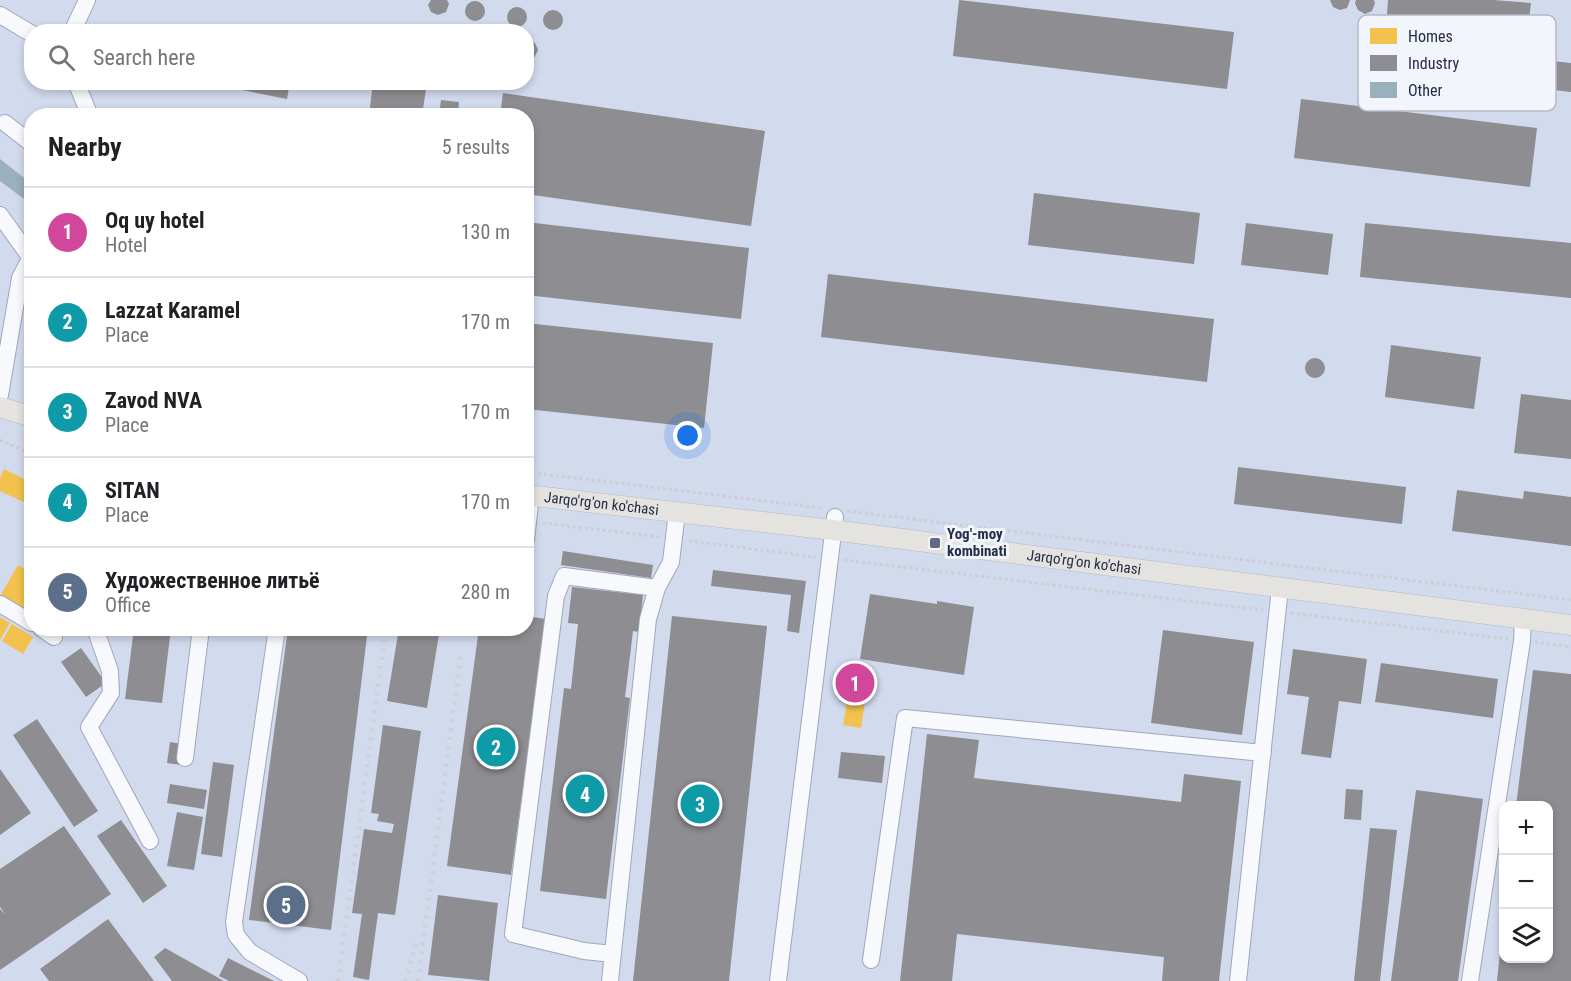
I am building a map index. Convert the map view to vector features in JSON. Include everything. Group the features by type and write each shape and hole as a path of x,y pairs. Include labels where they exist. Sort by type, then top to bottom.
{"main road":[{"path":"0,407 24,414"},
{"path":"0,420 24,428"},
{"name":"Jarqo'rg'on ko'chasi","path":"534,491 833,516 1571,612"},
{"name":"Jarqo'rg'on ko'chasi","path":"534,491 676,512 833,516 1280,588 1571,625"}],"street":[{"path":"76,24 87,0"},
{"path":"0,15 24,28"},
{"path":"79,90 87,108"},
{"path":"5,123 24,138"},
{"path":"0,215 24,247"},
{"path":"0,395 20,278 24,270"},
{"path":"610,981 648,619 657,588 671,562 676,512"},
{"path":"778,981 833,516"},
{"path":"613,954 584,951 513,934 556,596 564,576 657,588"},
{"path":"1238,981 1280,588"},
{"path":"0,604 24,618"},
{"path":"1470,981 1522,641 1523,619"},
{"path":"97,636 110,671 111,693 90,727 150,841"},
{"path":"185,758 200,636"},
{"path":"276,636 234,922 236,935 250,952 298,981"},
{"path":"871,960 905,718 1263,753"}],"path":[{"path":"0,440 24,450"},
{"path":"534,473 833,516 1571,600"},
{"path":"534,522 1571,647"}],"building: Homes":[{"path":"4,469 24,479 24,502 0,491 0,478"},
{"path":"18,565 24,568 24,609 0,596"},
{"path":"0,617 10,623 0,640"},
{"path":"12,624 24,631 24,636 33,637 23,654 2,641"},
{"path":"853,666 870,669 861,728 843,725"}],"building: Industry":[{"path":"431,0 447,0 449,4 446,12 438,15 431,12 428,5"},
{"path":"959,0 1234,32 1227,89 953,56"},
{"path":"1330,0 1350,0 1347,8 1340,10 1333,7"},
{"path":"1356,0 1374,0 1372,11 1365,14 1358,10"},
{"path":"1388,0 1493,0 1531,3 1530,15 1387,15"},
{"path":"475,1 482,4 485,11 482,18 475,21 468,18 465,11 468,4"},
{"path":"513,8 521,8 526,13 524,24 510,24 508,21 508,13"},
{"path":"553,10 560,13 563,20 560,27 553,30 546,27 543,20 546,13"},
{"path":"534,43 538,50 534,58"},
{"path":"1556,61 1571,63 1571,92 1556,90"},
{"path":"242,90 289,90 287,99"},
{"path":"372,90 426,90 423,108 370,108"},
{"path":"503,93 765,131 751,226 534,195 534,108 501,108"},
{"path":"1301,99 1358,106 1358,111 1399,111 1537,128 1530,187 1294,158"},
{"path":"441,100 459,102 459,108 440,108"},
{"path":"1034,193 1200,213 1194,264 1028,245"},
{"path":"534,223 749,248 741,319 534,296"},
{"path":"1246,223 1333,234 1328,275 1241,265"},
{"path":"1365,223 1571,243 1571,298 1360,277"},
{"path":"828,274 1214,319 1207,382 821,337"},
{"path":"534,324 713,343 704,428 534,410"},
{"path":"1391,345 1481,357 1474,409 1385,397"},
{"path":"1315,358 1322,361 1325,368 1322,375 1315,378 1308,375 1305,368 1308,361"},
{"path":"1521,394 1571,400 1571,459 1514,453"},
{"path":"1238,467 1406,487 1402,524 1234,504"},
{"path":"1457,490 1523,499 1524,491 1571,497 1571,546 1452,531"},
{"path":"563,551 653,565 651,578 561,565"},
{"path":"713,570 806,581 799,633 787,631 791,595 711,586"},
{"path":"572,587 643,595 639,632 633,631 625,697 630,698 606,899 540,891 564,688 571,689 578,624 568,623"},
{"path":"870,594 974,607 964,675 860,659"},
{"path":"672,616 767,626 729,981 633,981"},
{"path":"534,617 546,619 511,875 447,866 478,636 534,636"},
{"path":"1163,630 1254,642 1242,735 1151,723"},
{"path":"133,636 170,636 162,703 125,699"},
{"path":"287,636 367,636 331,930 249,920"},
{"path":"398,636 439,636 427,708 387,701"},
{"path":"81,648 106,683 86,697 61,662"},
{"path":"1293,649 1367,659 1361,704 1339,701 1331,758 1301,754 1309,697 1287,694"},
{"path":"1381,663 1498,679 1493,718 1375,702"},
{"path":"1533,670 1571,674 1571,981 1497,981 1499,962 1553,963 1553,801 1517,801"},
{"path":"37,719 98,811 74,827 13,735"},
{"path":"383,725 421,731 395,915 378,913 369,980 353,977 362,914 352,913 364,829 392,833 394,824 377,821 379,814 371,813"},
{"path":"927,734 979,740 974,778 1181,802 1184,774 1241,781 1219,981 1162,981 1164,957 957,934 952,981 900,981"},
{"path":"170,742 183,744 181,765 167,763"},
{"path":"841,752 885,756 882,783 838,778"},
{"path":"213,762 234,765 222,857 201,854"},
{"path":"0,769 31,813 0,835"},
{"path":"170,784 207,790 204,809 167,803"},
{"path":"1346,789 1363,790 1361,820 1344,819"},
{"path":"1416,790 1483,799 1458,981 1391,981"},
{"path":"177,812 203,817 194,870 167,866"},
{"path":"121,820 167,886 143,903 97,836"},
{"path":"64,826 111,894 0,970 0,909 5,914 0,907 0,869"},
{"path":"1370,828 1397,830 1380,981 1354,981"},
{"path":"438,895 498,903 489,981 428,975"},
{"path":"108,919 154,981 49,981 40,969"},
{"path":"165,948 224,981 172,981 154,957"},
{"path":"228,958 274,981 229,981 219,976"}],"building: Other":[{"path":"0,159 24,178 24,199 0,181"}],"railway":[{"path":"338,981 385,636"},
{"path":"418,981 461,653"},
{"path":"405,981 416,944"}],"place":[{"name":"Yog'-moy kombinati","path":"935,543"},
{"name":"Oq uy hotel","path":"855,683"},
{"name":"Lazzat Karamel","path":"496,747"},
{"name":"SITAN","path":"585,794"},
{"name":"Zavod NVA","path":"700,804"},
{"name":"Художественное литьё","path":"286,905"}]}
